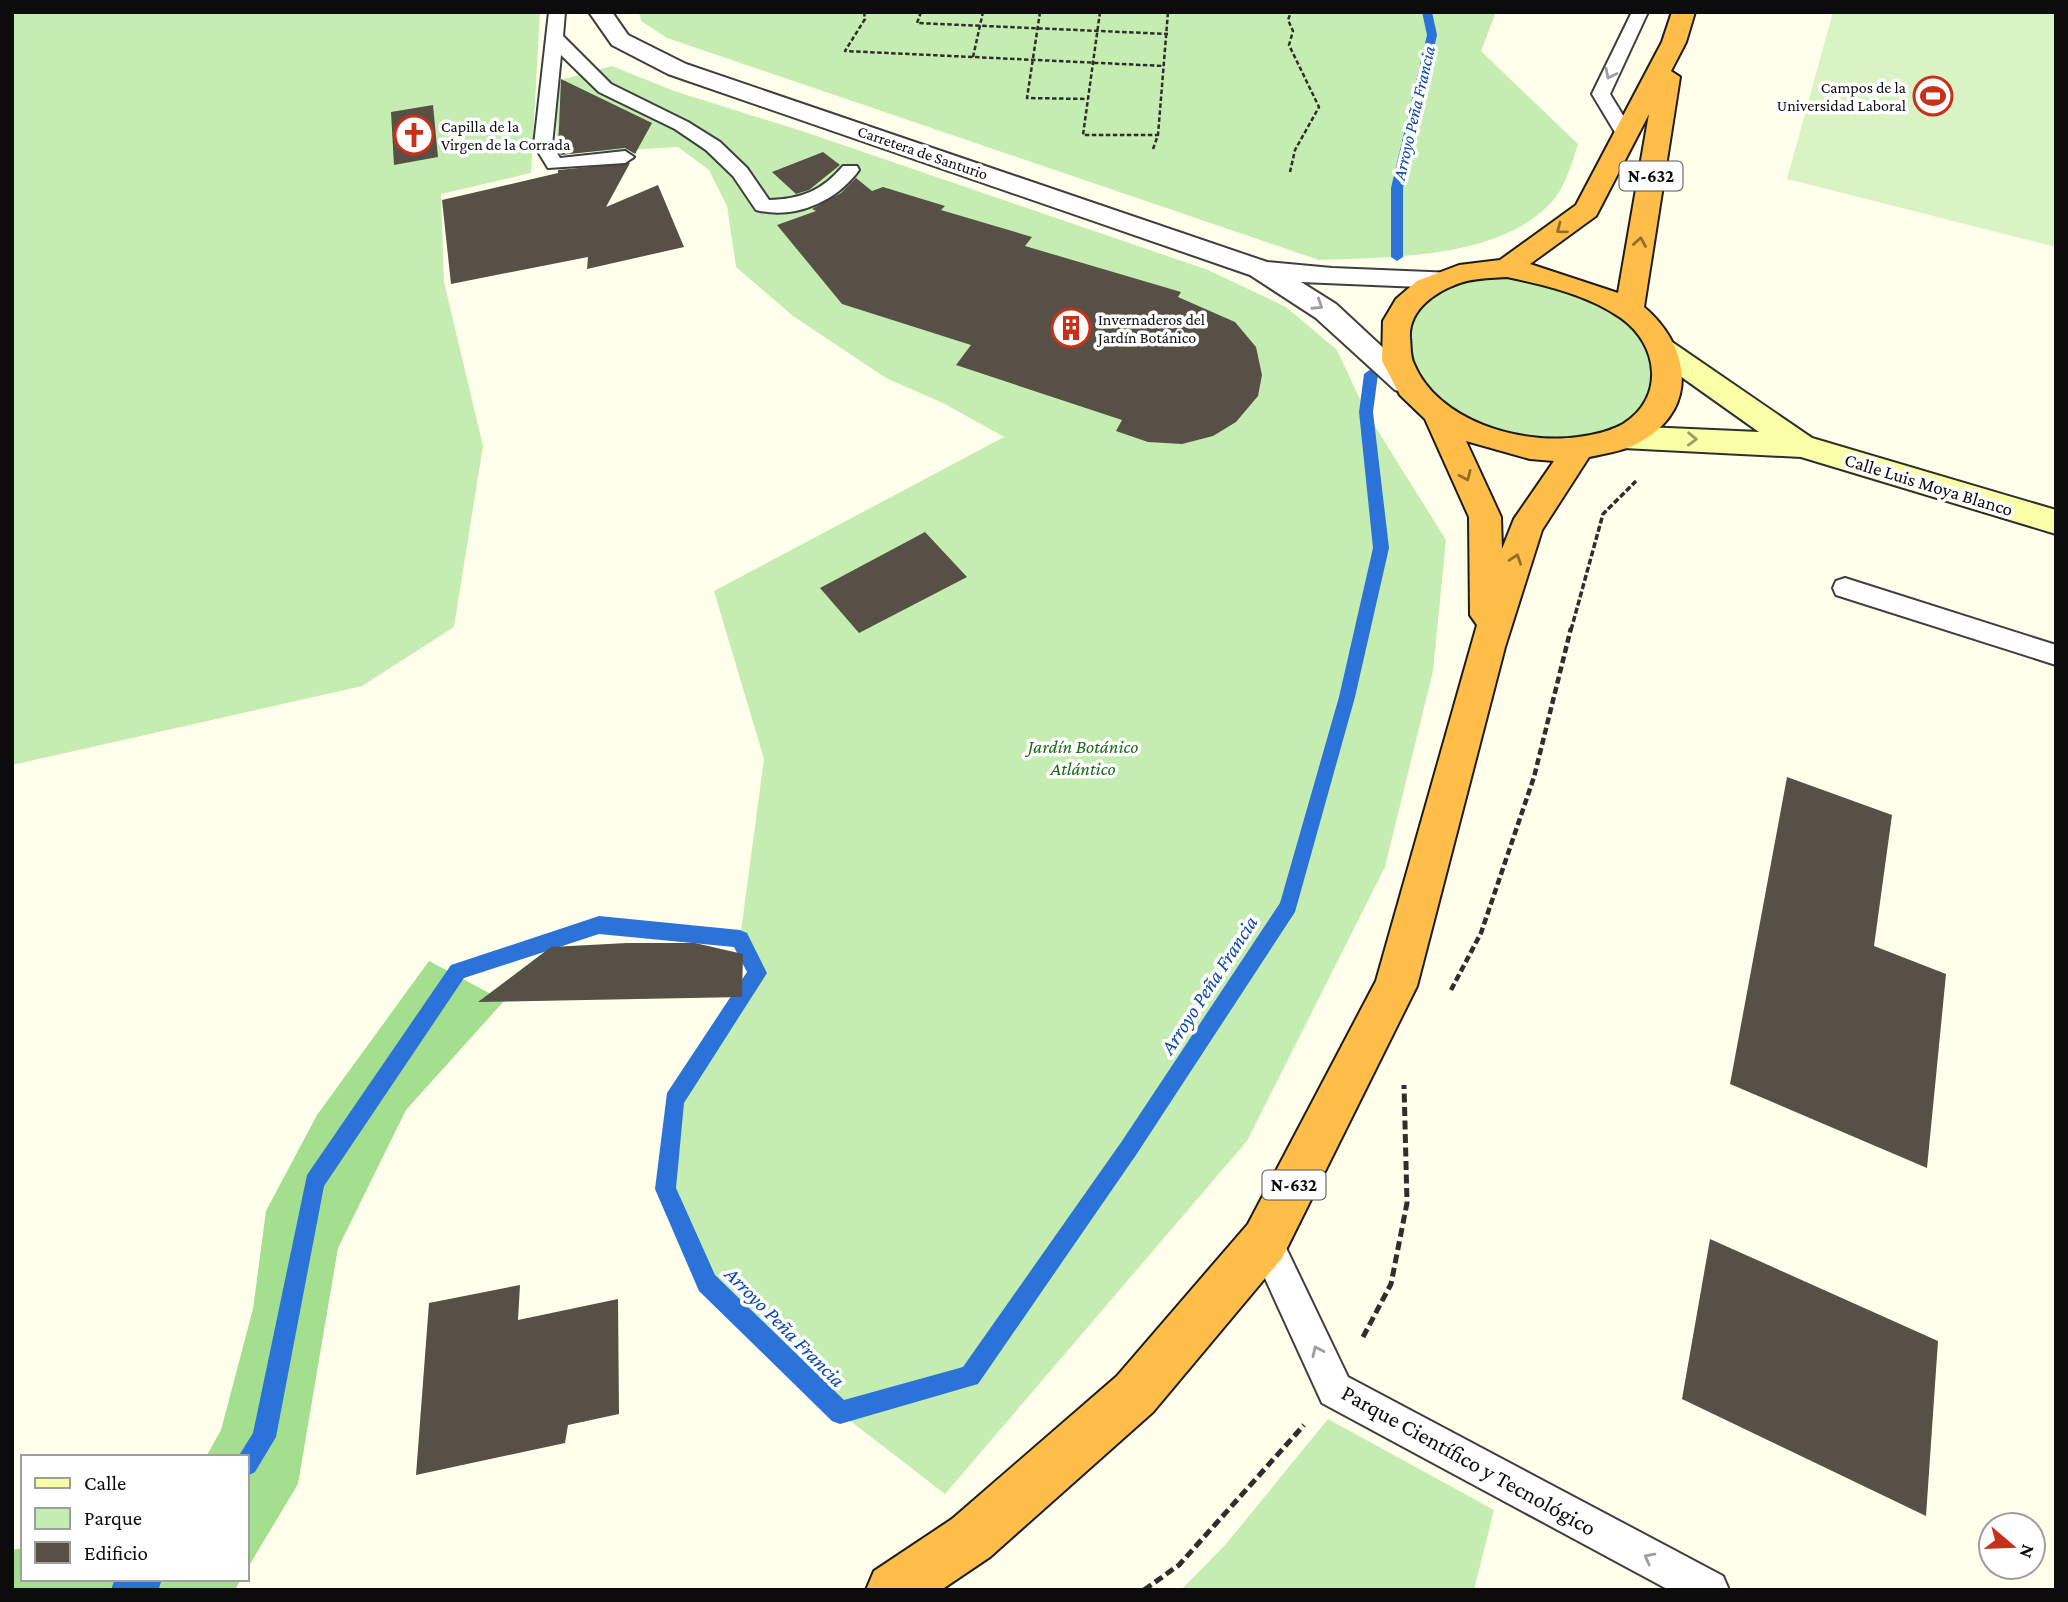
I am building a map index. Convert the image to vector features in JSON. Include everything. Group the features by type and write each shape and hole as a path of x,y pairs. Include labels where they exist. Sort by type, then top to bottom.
{"highway":[{"name":"N-632","path":"1487,647 1485,517 1438,414 1406,383 1392,350 1396,318 1415,295 1444,279 1507,268 1587,210 1674,42 1684,12"},
{"name":"N-632","path":"1629,310 1674,42"},
{"path":"1438,414 1480,436 1529,448 1578,449 1623,437 1650,419 1666,398 1669,373 1662,349 1648,327 1629,310 1575,283 1507,268"},
{"name":"N-632","path":"893,1590 971,1538 1135,1394 1265,1241 1396,986 1487,647 1525,528 1578,449"}],"street":[{"name":"Carretera de Santurio","path":"600,12 620,40 677,69 1260,269 1332,277 1444,279"},
{"name":"Carretera de Santurio","path":"1260,269 1326,311 1355,334 1406,383"},
{"name":"Calle Luis Moya Blanco","path":"1662,349 1801,446"},
{"name":"Calle Luis Moya Blanco","path":"1623,437 1710,439 1801,446 2056,522"}],"lane":[{"path":"557,12 543,145 555,164 625,157"},
{"path":"1626,135 1601,94 1640,12"},
{"path":"556,38 586,73 607,90 689,130 726,154 750,181 762,206 792,206 835,191 850,170"},
{"path":"1845,588 2056,655"},
{"name":"Parque Científico y Tecnológico","path":"1265,1241 1335,1390 1709,1590"}],"path":[{"path":"864,12 862,26 845,51 1164,66"},
{"path":"921,12 917,23 1168,34"},
{"path":"974,57 983,12"},
{"path":"1040,12 1027,97 1088,99"},
{"path":"1100,12 1083,135 1158,135"},
{"path":"1153,149 1158,135 1168,12"},
{"path":"1290,173 1295,150 1319,107 1289,45 1293,31 1288,20 1291,12"},
{"path":"1445,1001 1481,933 1534,777 1554,690 1603,514 1634,482 1645,478"},
{"path":"1144,1590 1179,1565 1335,1390 1391,1284 1407,1203 1403,1082"}],"green space":[{"path":"12,12 540,12 531,173 441,194 444,282 483,446 454,627 362,686 12,765"},
{"path":"639,12 1496,12 1481,51 1578,144 1564,183 1551,203 1529,221 1502,235 1473,245 1442,251 1378,258 1319,260 667,38 641,21"},
{"name":"Campos de la Universidad Laboral","path":"1833,12 2056,12 2056,247 1787,179"},
{"name":"Jardín Botánico Atlántico","path":"612,66 674,91 805,132 1208,270 1286,307 1337,350 1366,412 1446,540 1433,671 1385,867 1247,1141 945,1494 840,1413 707,1283 665,1189 674,1100 757,973 740,939 764,759 714,591 1004,437 945,404 886,378 793,316 736,267 727,206 709,170 678,147 556,154 557,81"},
{"path":"1507,268 1629,310 1662,349 1650,419 1578,449 1480,436 1406,383 1396,318 1415,295"},
{"path":"429,961 504,1001 406,1110 338,1248 298,1484 248,1567 248,1455 207,1455 221,1430 253,1309 266,1211 317,1115"},
{"path":"1328,1419 1494,1510 1474,1590 1181,1590 1226,1544"},
{"path":"21,1548 21,1581 240,1581 235,1590 12,1590 12,1550"}],"building":[{"path":"561,79 652,123 635,154 625,148 561,155 558,151"},
{"name":"Capilla de la Virgen de la Corrada","path":"433,105 438,157 394,165 391,112"},
{"path":"823,152 840,165 809,190 796,194 772,172"},
{"path":"630,163 606,207 658,185 684,247 587,269 588,257 451,284 442,200 558,173 558,170"},
{"path":"856,178 872,191 883,187 945,206 941,210 1032,237 1025,246 1181,292 1178,297 1235,322 1256,347 1262,375 1258,396 1236,422 1213,436 1182,444 1148,442 1116,431 1122,420 956,365 971,345 842,304 777,225 816,211 812,209 841,193"},
{"path":"925,532 967,577 859,633 820,588"},
{"path":"1787,777 1892,815 1874,946 1946,974 1927,1168 1730,1084"},
{"path":"695,943 743,954 742,997 478,1002 551,947"},
{"path":"1710,1239 1938,1341 1926,1516 1682,1399"},
{"path":"520,1285 518,1320 618,1299 619,1414 568,1425 565,1443 416,1475 429,1303"}],"waterway":[{"name":"Arroyo Peña Francia","path":"1397,257 1397,188 1432,35 1427,12"},
{"name":"Arroyo Peña Francia","path":"248,1462 264,1437 314,1182 458,971 599,925 740,939 757,973 674,1100 665,1189 707,1283 840,1413 970,1376 1129,1148 1288,906 1347,697 1381,548 1366,412 1371,374"},
{"name":"Arroyo Peña Francia","path":"123,1590 145,1581"}],"place":[{"name":"Campos de la Universidad Laboral","path":"1933,96"},
{"name":"Capilla de la Virgen de la Corrada","path":"414,135"},
{"name":"Invernaderos del Jardín Botánico","path":"1071,328"}]}
